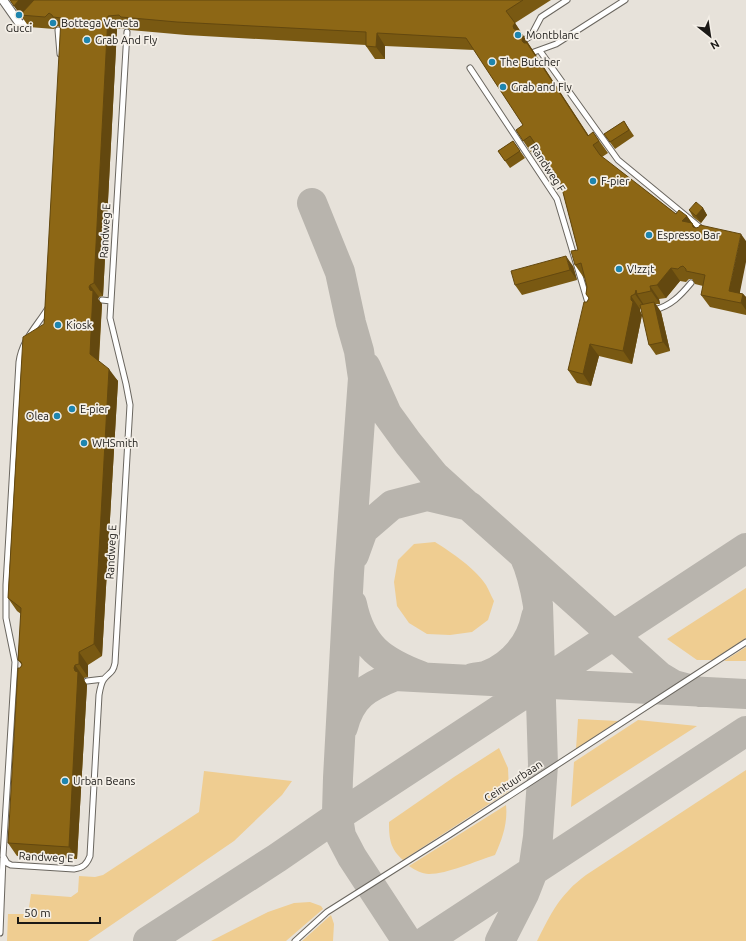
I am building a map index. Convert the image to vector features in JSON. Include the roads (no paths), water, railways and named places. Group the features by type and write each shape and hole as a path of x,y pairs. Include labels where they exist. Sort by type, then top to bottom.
{"street":[{"path":"3,0 22,27 47,0"}],"lane":[{"path":"526,39 531,36 541,17 567,0"},
{"path":"625,0 556,44 537,51 618,160 703,230 705,237"},
{"path":"58,30 61,59"},
{"name":"Randweg E","path":"48,303 45,312 24,342 20,353 3,585 6,618 15,666 4,856 7,863 11,865 74,869 81,868 87,863 90,856 99,694 104,679 113,671 115,663 130,405 110,318 127,32"},
{"name":"Randweg F","path":"470,68 557,199 589,308 594,311"},
{"path":"650,310 662,308 677,299 691,283"},
{"path":"102,300 111,301"},
{"name":"Ceintuurbaan","path":"295,941 327,912 449,835 746,642"},
{"path":"15,666 20,673"},
{"path":"87,681 104,679"},
{"path":"0,933 4,856"}],"place":[{"name":"Gucci","path":"19,15"},
{"name":"Bottega Veneta","path":"53,23"},
{"name":"Montblanc","path":"518,35"},
{"name":"Grab And Fly","path":"87,40"},
{"name":"The Butcher","path":"492,62"},
{"name":"Grab and Fly","path":"503,87"},
{"name":"F-pier","path":"593,181"},
{"name":"Espresso Bar","path":"649,235"},
{"name":"V!zz¡t","path":"619,269"},
{"name":"Kiosk","path":"58,325"},
{"name":"E-pier","path":"72,409"},
{"name":"Olea","path":"57,416"},
{"name":"WHSmith","path":"84,443"},
{"name":"Urban Beans","path":"65,781"}]}
